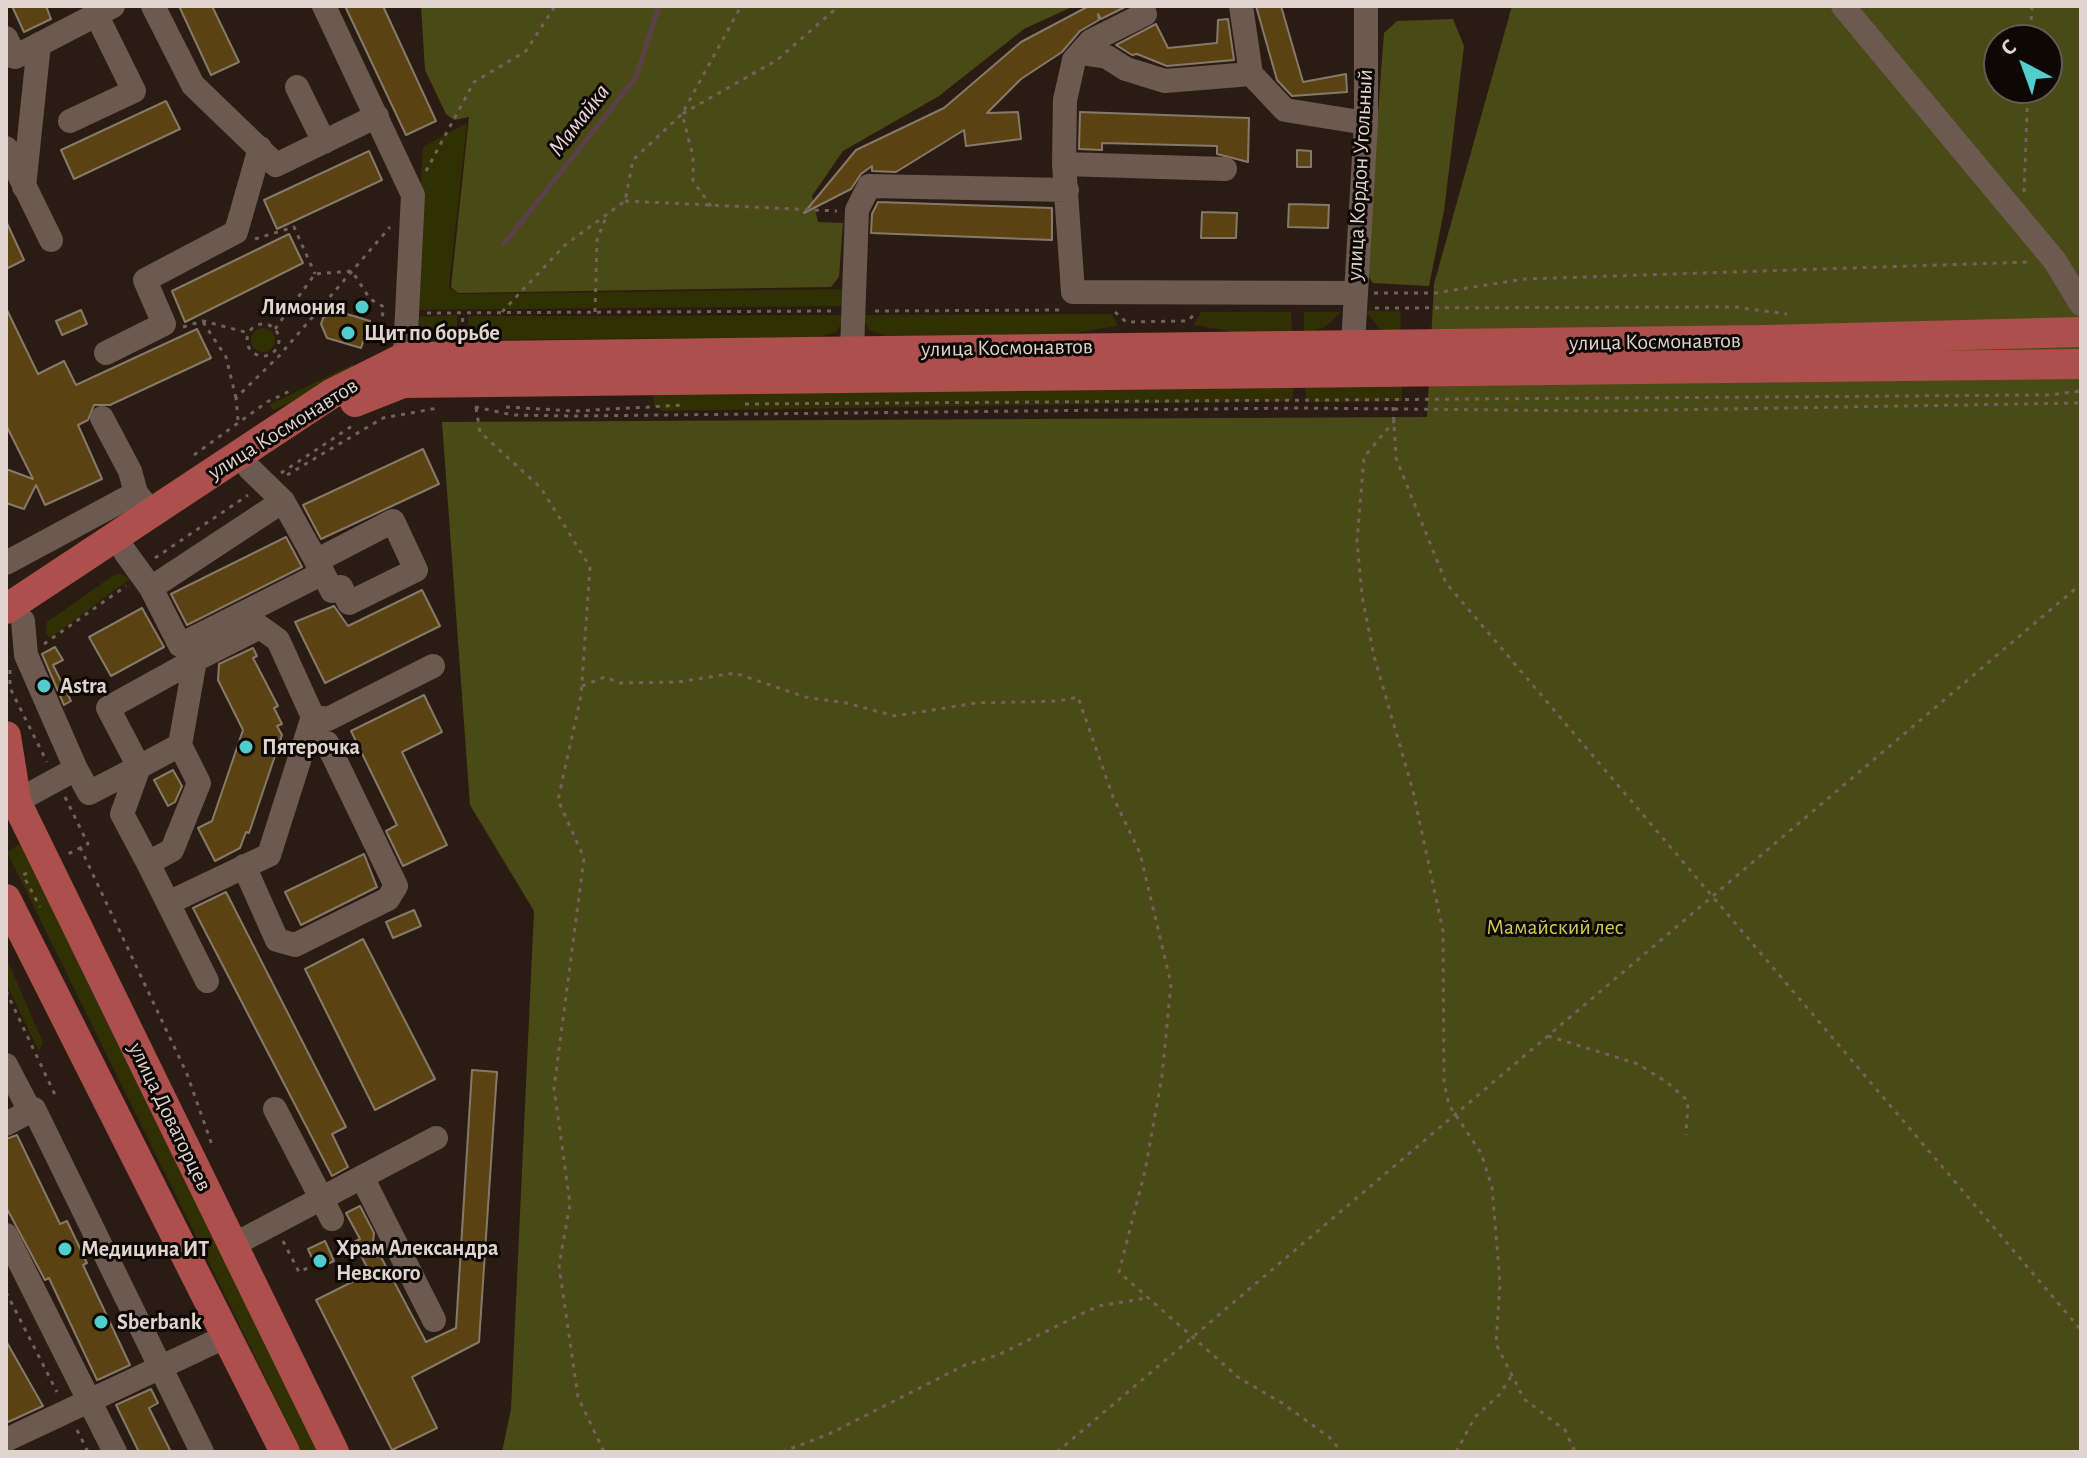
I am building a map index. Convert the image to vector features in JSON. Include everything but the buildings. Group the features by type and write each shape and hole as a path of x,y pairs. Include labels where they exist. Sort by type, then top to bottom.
{"main road":[{"name":"улица Космонавтов","path":"12,621 143,503 331,394 401,383 852,350 1812,340 2081,332"},
{"name":"улица Космонавтов","path":"12,621 138,570 343,408 401,383 2081,364"},
{"name":"улица Доваторцев","path":"6,736 9,796 334,1452"},
{"path":"8,905 285,1452"}],"street":[{"path":"153,6 193,85 276,165 377,116"},
{"path":"324,6 377,116 412,204 401,383"},
{"path":"1241,6 1251,74 1285,110 1366,123"},
{"name":"улица Кордон Угольный","path":"1353,344 1353,293 1366,123 1366,6"},
{"path":"1843,6 2055,261 2081,304"},
{"path":"6,38 15,57 104,10 134,91 70,121"},
{"path":"1145,14 1091,41 1074,60 1065,100 1064,164 1073,292 1353,293"},
{"path":"24,187 39,44"},
{"path":"1081,53 1107,57 1126,69 1165,81 1251,74"},
{"path":"297,87 324,142"},
{"path":"6,148 51,240"},
{"path":"106,353 164,324 145,280 236,232 260,148"},
{"path":"1064,164 1225,169"},
{"path":"852,350 857,210 869,186 1067,190"},
{"path":"6,563 143,503 102,418"},
{"path":"258,476 283,501 320,567 180,645 138,570 283,501"},
{"path":"12,621 89,793 180,745"},
{"path":"207,981 122,814 139,767 108,708 260,627 278,640 310,728 327,743 396,886 388,899 295,945 277,940 244,866"},
{"path":"148,863 172,850 199,783 180,745 195,660"},
{"path":"168,903 269,855 310,728 433,666"},
{"path":"9,796 76,769"},
{"path":"6,1065 27,1105"},
{"path":"6,1124 34,1109 202,1452"},
{"path":"275,1109 327,1208"},
{"path":"233,1245 274,1223 327,1208 362,1177 436,1138"},
{"path":"362,1177 434,1320"},
{"path":"6,1235 115,1452"},
{"path":"6,1440 227,1336"}],"path":[{"path":"236,398 279,356 412,204 474,82 526,51 555,6"},
{"path":"711,206 693,181 693,156 682,114 741,6"},
{"path":"502,312 565,245 625,201 633,160 682,114 777,60 839,6"},
{"path":"2023,223 2027,104"},
{"path":"625,201 815,212 857,210"},
{"path":"595,312 597,240 607,216"},
{"path":"236,232 259,240 294,227 315,274"},
{"path":"1353,293 1435,293 1525,279 2055,261"},
{"path":"275,329 315,274 352,271"},
{"path":"352,271 370,299 384,307 378,342 372,349"},
{"path":"1112,310 1126,322 1188,321 1199,309"},
{"path":"203,321 226,357 238,422"},
{"path":"164,324 176,329 203,321 249,333"},
{"path":"275,329 261,324 249,333 248,345 256,355 274,352 279,356"},
{"path":"274,352 279,341 275,329"},
{"path":"370,416 401,383"},
{"path":"186,462 238,422 292,390"},
{"path":"733,405 2050,395 2081,391"},
{"path":"475,401 514,409 575,411 686,405"},
{"path":"463,406 513,415 572,416 1393,407 1603,411 2081,403"},
{"path":"1393,407 1396,458 1446,583 2081,1330"},
{"path":"476,408 480,432 541,488 590,567 582,686 558,800 584,858 554,1088 570,1204 559,1266 578,1397 604,1452"},
{"path":"1395,420 1364,457 1357,541 1362,596 1374,656 1416,805 1443,931 1444,1083 1449,1105 1481,1153 1492,1187 1500,1283 1496,1344 1524,1399 1565,1430 1575,1452"},
{"path":"138,570 258,476 360,421"},
{"path":"1057,1452 2081,584"},
{"path":"582,686 605,677 620,683 678,682 735,673 805,697 846,703 895,716 976,703 1058,701 1078,697 1113,797 1140,853 1171,984 1162,1076 1150,1144 1119,1272 1239,1378 1282,1403 1329,1437 1342,1452"},
{"path":"80,847 187,1074 212,1145"},
{"path":"6,991 57,1099"},
{"path":"1548,1036 1638,1064 1668,1083 1688,1101 1686,1135"},
{"path":"274,1223 299,1272 312,1266"},
{"path":"6,1292 88,1452"},
{"path":"782,1452 829,1434 965,1365 998,1355 1098,1306 1147,1298"},
{"path":"1456,1452 1475,1417 1500,1394 1512,1375"}],"shaded area":[{"path":"467,123 449,287 458,294 847,289 847,306 412,310 423,147"},
{"path":"1365,311 1401,311 1400,335 1379,328"},
{"path":"1201,312 1291,312 1292,333 1247,334 1194,325"},
{"path":"1304,312 1341,312 1325,327 1304,334"},
{"path":"1112,314 1118,326 1068,334 884,336 868,329 862,315"},
{"path":"457,315 457,343 426,340 418,334 412,317"},
{"path":"847,315 836,332 820,337 469,340 468,316"},
{"path":"263,328 274,335 275,340 268,351 263,352 252,345 251,340 258,329"},
{"path":"353,364 356,372 312,394 273,410 269,405"},
{"path":"1402,383 1402,401 1306,402 1305,384"},
{"path":"1294,385 1292,401 663,411 654,406 654,396 699,388"},
{"path":"121,574 130,579 50,638 46,633 47,622 114,575"},
{"path":"18,845 319,1452 302,1452 7,852"},
{"path":"6,957 43,1043 39,1052 6,983"}],"green space":[{"path":"421,6 1074,6 1024,29 939,96 843,151 812,196 818,222 843,223 839,277 831,287 458,293 451,287 469,117 454,120 446,114 425,70"},
{"name":"Мамайский лес","path":"1512,6 2081,6 2081,1452 502,1452 511,1409 534,911 470,805 442,422 1427,417 1434,284"},
{"path":"1453,19 1464,46 1444,211 1429,286 1373,283 1366,273 1384,33 1397,21"}],"waterway":[{"name":"Мамайка","path":"504,244 636,77 659,6"}],"place":[{"name":"Лимония","path":"362,307"},
{"name":"Щит по борьбе","path":"348,333"},
{"name":"Astra","path":"44,686"},
{"name":"Пятерочка","path":"246,747"},
{"name":"Медицина ИТ","path":"65,1249"},
{"name":"Храм Александра Невского","path":"320,1261"},
{"name":"Sberbank","path":"101,1322"}]}
